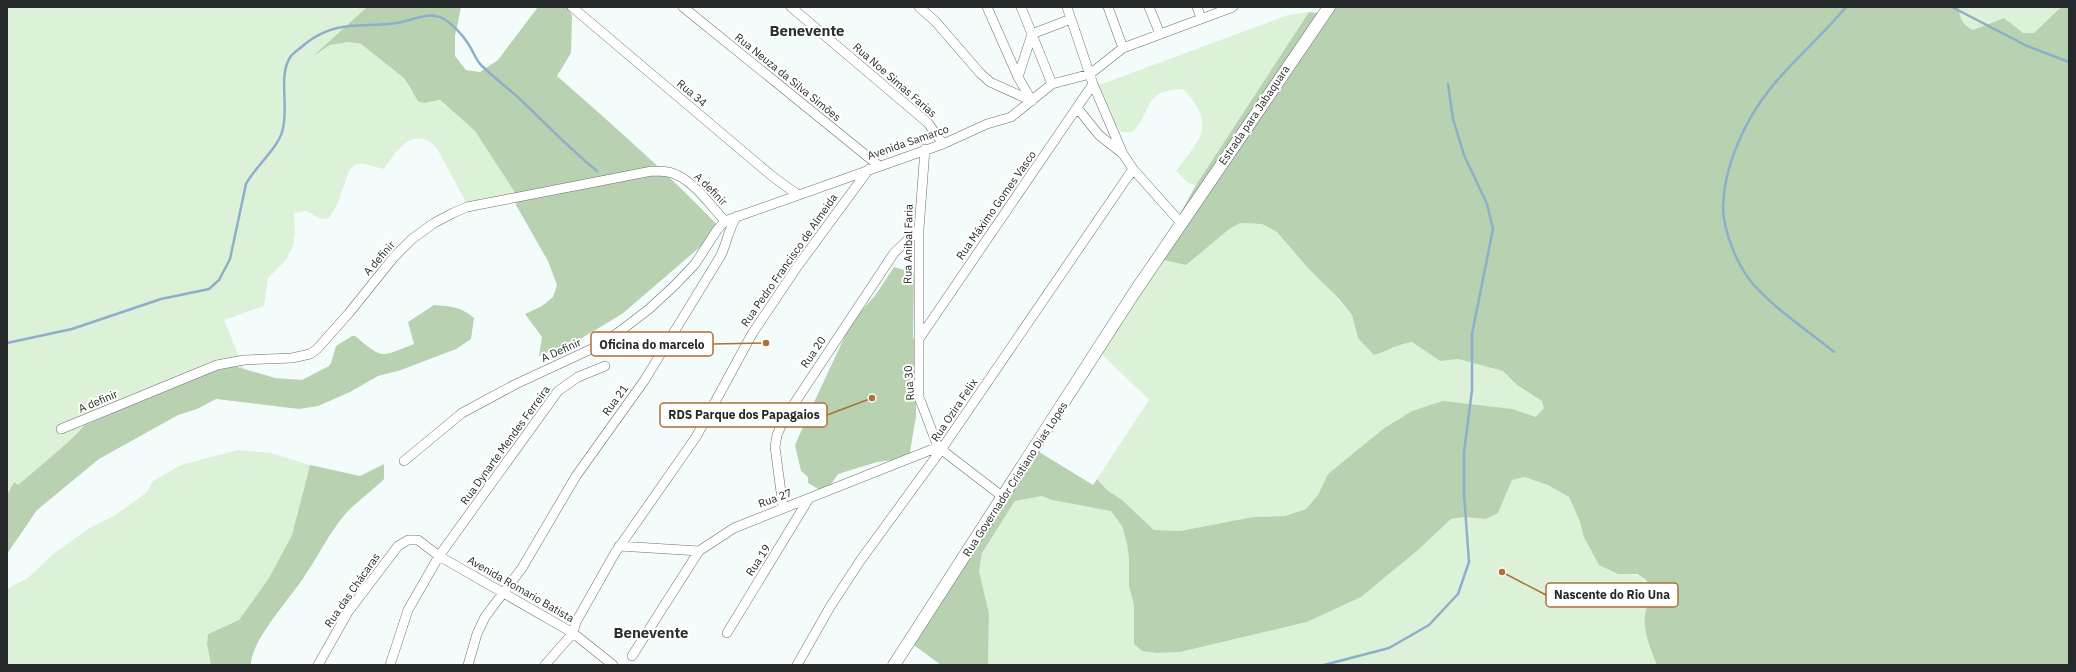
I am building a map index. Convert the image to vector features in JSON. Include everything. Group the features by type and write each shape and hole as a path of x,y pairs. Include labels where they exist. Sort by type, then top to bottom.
{"street":[{"name":"Rua 34","path":"572,7 798,195"},
{"name":"Rua Neuza da Silva Simões","path":"683,7 878,165"},
{"name":"Rua Noe Simas Farias","path":"791,7 928,123 943,144"},
{"path":"919,7 944,30 980,73 990,82 1032,101"},
{"path":"987,7 1018,77 1032,101"},
{"path":"1022,7 1052,84"},
{"path":"1067,7 1093,84 1123,154 1133,170 1180,223"},
{"path":"1108,7 1123,48"},
{"path":"1149,7 1160,34"},
{"path":"1197,7 1201,18"},
{"path":"1090,74 1123,48 1233,7"},
{"name":"Estrada para Jabaquara","path":"1134,293 1180,223 1329,7"},
{"path":"1018,77 1032,34 1071,18"},
{"name":"Avenida Samarco","path":"725,221 878,165 943,144 988,124 1011,117 1052,84 1090,74"},
{"name":"Rua Máximo Gomes Vasco","path":"919,339 1078,109 1093,84"},
{"path":"1078,109 1099,135 1123,154"},
{"name":"Rua Anibal Faria","path":"919,339 919,229 926,149"},
{"name":"Rua Pedro Francisco de Almeida","path":"545,665 573,633 576,622 619,546 696,437 752,334 796,267 869,169"},
{"name":"Rua Ozira Felix","path":"797,665 830,607 860,562 1133,170"},
{"name":"A definir","path":"61,429 217,365 244,360 292,358 310,354 349,313 394,257 412,239 434,223 467,207 652,171 667,171 677,174 687,181 725,221"},
{"name":"Rua 21","path":"468,665 481,625 533,551 576,476 648,375 722,253 730,226 737,216"},
{"name":"A Definir","path":"404,461 462,413 522,381 600,345 619,332 649,309 674,286 695,264 717,230 725,221"},
{"name":"Rua 20","path":"783,507 775,447 777,436 784,419 894,253 919,229"},
{"name":"Rua Governador Cristiano Dias Lopes","path":"894,665 1134,293"},
{"name":"Rua 30","path":"919,339 919,397 939,448"},
{"name":"Rua Dynarte Mendes Ferreira","path":"390,665 408,610 439,556 558,392 578,377 605,366"},
{"path":"939,448 1003,497"},
{"name":"Rua 27","path":"699,551 734,528 783,507 808,500 939,448"},
{"name":"Rua 19","path":"727,633 808,500"},
{"name":"Avenida Romario Batista","path":"413,539 418,540 439,556 573,633 613,665"},
{"name":"Rua das Chácaras","path":"318,665 348,612 393,552 403,542 413,539"},
{"path":"619,546 699,551 632,656"}],"green space":[{"path":"7,7 367,7 315,54 330,45 349,42 361,44 404,78 410,90 424,103 439,100 475,131 514,191 515,201 467,204 436,147 428,141 420,138 413,139 400,148 384,169 364,164 355,164 349,171 338,203 329,218 321,219 306,211 294,213 295,232 293,246 286,260 268,278 264,306 224,320 244,369 234,366 80,429 66,444 18,485 14,482 7,495"},
{"path":"367,7 461,7 455,36 455,56 466,70 480,72 498,60 538,7 568,7 572,16 571,53 557,76 661,170 721,229 622,314 577,341 539,356 542,337 525,314 542,306 553,297 557,285 548,261 516,205 514,191 475,131 440,100 424,103 418,101 404,78 361,44 349,42 330,45 313,56"},
{"path":"1340,7 1959,7 1962,21 1973,30 2004,18 2023,33 2034,33 2061,7 2069,7 2069,665 1657,665 1645,630 1647,608 1656,594 1645,579 1637,574 1618,574 1599,565 1584,537 1580,522 1569,497 1548,485 1524,477 1512,480 1498,513 1486,519 1464,517 1451,519 1418,550 1361,597 1307,622 1180,652 1156,653 1142,651 1134,644 1134,605 1129,586 1129,559 1127,544 1122,526 1111,511 1052,500 1042,496 1015,501 982,553 979,571 989,613 988,665 941,665 907,640 1031,447 1093,485 1097,479 1107,490 1121,499 1154,530 1180,531 1253,517 1285,516 1306,509 1318,495 1328,474 1383,429 1412,411 1443,401 1512,409 1536,417 1544,408 1542,401 1517,385 1503,371 1458,359 1440,361 1412,342 1402,344 1374,355 1358,338 1352,315 1339,299 1308,268 1277,232 1262,224 1240,223 1228,230 1186,265 1164,260 1157,255 1196,185 1309,12 1318,13"},
{"path":"1959,7 2061,7 2034,33 2023,34 2004,18 1973,30 1962,21"},
{"path":"1309,12 1196,185 1188,183 1176,171 1198,140 1202,131 1200,112 1183,89 1170,90 1155,97 1133,132 1121,132 1091,88 1288,15"},
{"path":"1240,223 1262,224 1277,232 1352,315 1358,338 1393,349 1399,344 1412,342 1440,361 1458,359 1503,371 1517,385 1542,401 1545,408 1536,417 1512,409 1412,411 1383,429 1328,474 1318,495 1306,509 1285,516 1253,517 1180,531 1154,530 1121,499 1107,490 1097,479 1149,400 1097,349 1157,255 1228,230"},
{"path":"894,267 914,273 913,337 916,345 916,416 909,458 877,462 838,474 825,493 808,483 808,477 801,471 795,445 851,323 877,293"},
{"path":"434,305 456,308 465,311 474,318 471,339 456,349 401,370 378,376 350,392 318,406 299,409 216,399 197,409 178,415 99,459 37,510 7,554 7,495 14,482 18,485 66,444 85,425 204,374 234,366 275,378 302,380 329,366 336,346 352,336 355,336 377,353 388,354 395,352 414,344 408,322"},
{"path":"238,450 271,453 310,465 292,535 269,578 239,620 208,634 207,644 211,665 7,665 7,589 28,578 53,554 88,529 117,514 147,492 153,481 181,465"},
{"path":"384,464 384,479 342,518 304,577 264,632 252,655 251,665 211,665 207,644 208,634 239,620 269,578 292,535 310,465 360,476"},
{"path":"1524,477 1548,485 1569,497 1580,522 1618,574 1636,575 1644,579 1652,588 1656,594 1647,608 1645,630 1657,665 988,665 989,613 979,571 982,553 1015,501 1042,496 1052,500 1111,511 1122,526 1127,544 1129,559 1129,586 1134,605 1134,644 1142,651 1156,653 1180,652 1307,622 1361,597 1418,550 1451,519 1464,517 1486,519 1498,513 1512,480"}],"waterway":[{"path":"1834,352 1781,311 1753,284 1736,258 1725,226 1723,206 1727,175 1744,129 1752,115 1779,78 1846,7"},
{"path":"1952,7 2027,46 2069,62"},
{"path":"7,343 72,329 161,299 209,289 219,280 230,259 246,184 276,145 282,132 285,113 284,82 287,64 291,56 305,44 328,31 350,26 397,23 426,16 444,19 462,36 481,65 519,98 597,171"},
{"path":"1324,665 1389,648 1429,625 1458,594 1469,562 1464,494 1464,452 1472,390 1472,334 1493,229 1487,204 1464,155 1453,119 1448,84"}],"place":[{"name":"Oficina do marcelo","path":"766,343"},
{"name":"RDS Parque dos Papagaios","path":"872,398"},
{"name":"Nascente do Rio Una","path":"1502,572"}],"district":[{"name":"Benevente","path":"807,31"},
{"name":"Benevente","path":"651,633"}]}
